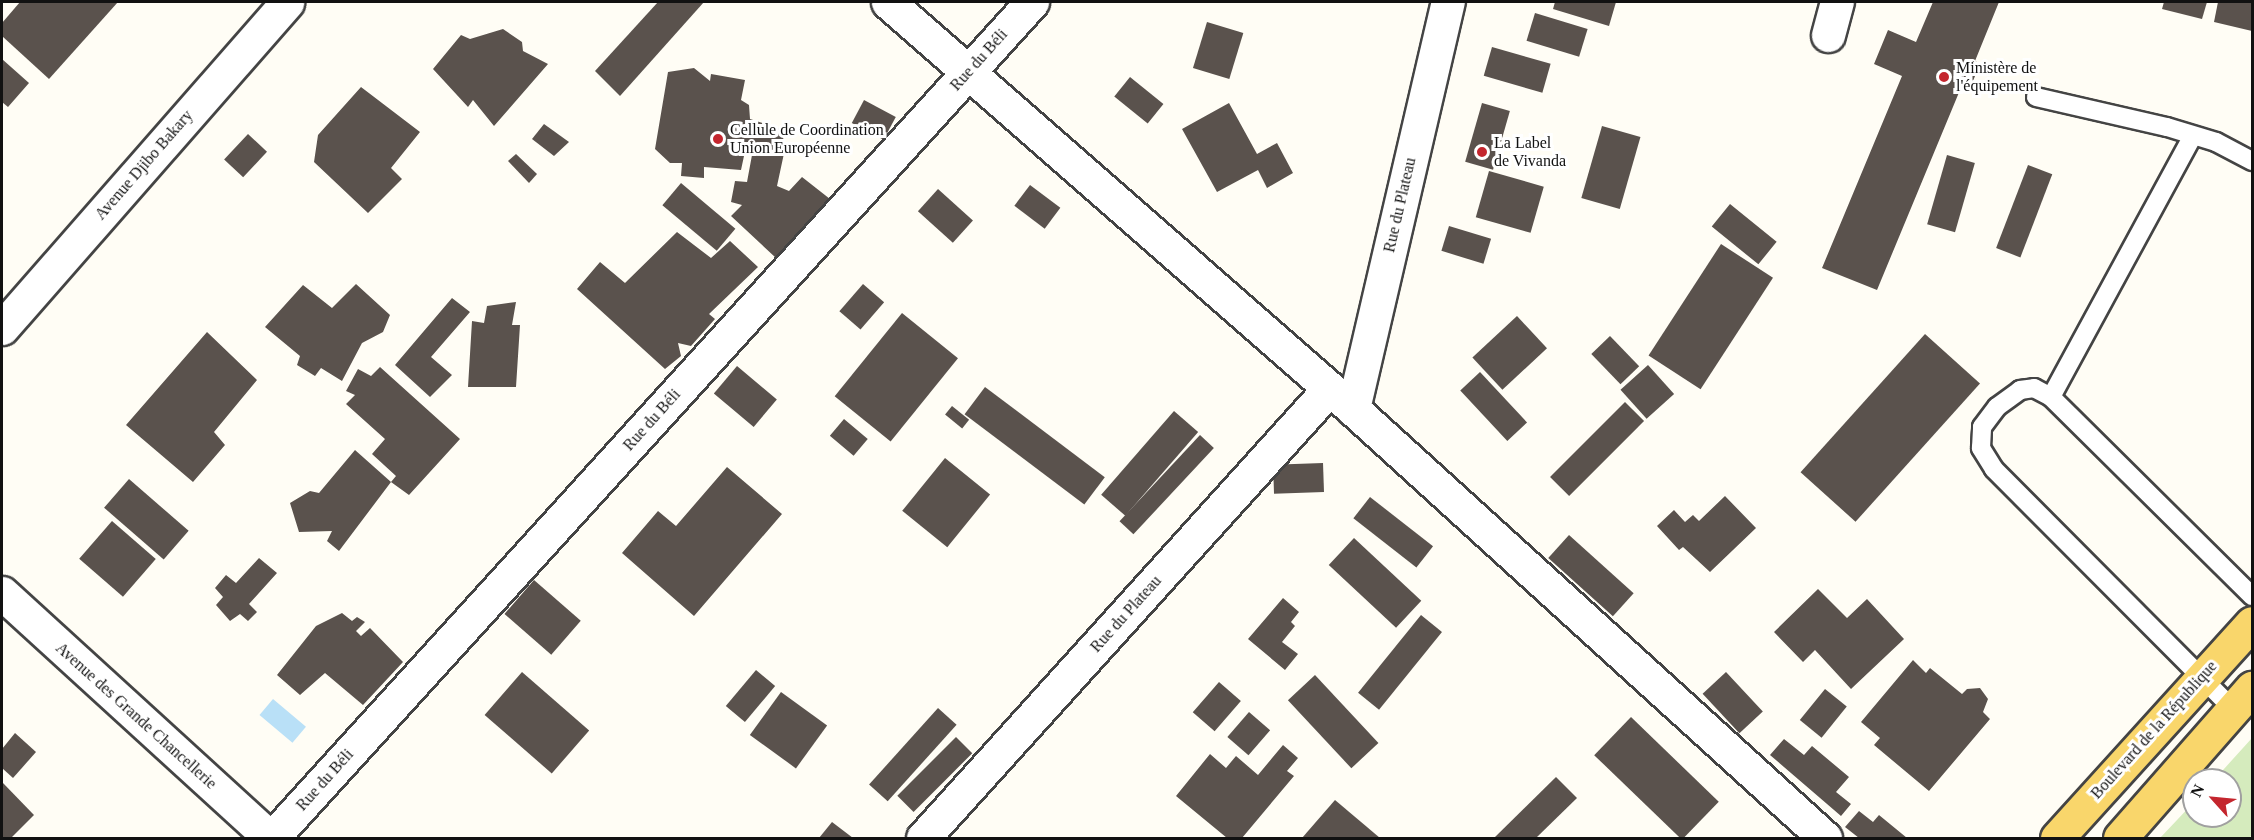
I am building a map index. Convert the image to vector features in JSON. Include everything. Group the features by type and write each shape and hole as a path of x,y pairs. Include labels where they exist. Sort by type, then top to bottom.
{"main road":[{"name":"Boulevard de la République","path":"2057,838 2201,676 2253,623"},
{"path":"2120,838 2243,698"}],"street":[{"name":"Avenue Djibo Bakary","path":"2,328 287,2"},
{"path":"888,2 1341,399 1825,838"},
{"name":"Rue du Béli","path":"271,838 1032,2"},
{"name":"Rue du Plateau","path":"923,838 1341,399 1448,2"},
{"path":"1828,35 1837,2"},
{"name":"Avenue des Grande Chancellerie","path":"2,594 271,838"}],"lane":[{"path":"2036,97 2193,135 2253,161"},
{"path":"2051,397 2193,135"},
{"path":"2243,698 2201,676 1994,470 1981,448 1982,427 1997,407 2020,390 2034,388 2051,397 2253,596"}],"green space":[{"path":"2252,738 2252,835 2249,838 2160,838 2182,815 2182,828 2242,828 2242,768 2225,768"}],"water":[{"path":"273,699 306,727 292,743 260,715"}],"building":[{"path":"20,2 118,2 49,79 2,36 2,23"},
{"path":"658,2 704,2 620,96 595,71"},
{"path":"1555,2 1616,2 1609,26 1553,9"},
{"path":"1933,2 1999,2 1975,61 1980,64 1968,93 1960,90 1877,290 1822,268 1902,76 1874,64 1888,30 1916,42"},
{"path":"2164,2 2207,2 2202,19 2162,9"},
{"path":"2218,2 2252,2 2252,31 2214,22"},
{"path":"1535,13 1588,29 1579,57 1527,41"},
{"path":"1207,22 1243,33 1229,79 1193,68"},
{"path":"503,29 522,42 523,51 548,64 494,126 473,100 468,107 433,69 461,35 470,39"},
{"path":"1492,47 1551,64 1542,93 1484,76"},
{"path":"2,59 29,83 8,107 2,102"},
{"path":"694,68 710,81 711,74 745,80 741,100 749,105 750,119 778,128 786,144 777,186 789,191 802,177 830,199 776,258 731,216 742,205 731,202 735,181 747,182 752,155 744,156 741,170 704,167 704,178 681,176 682,163 670,163 655,149 668,72"},
{"path":"1130,77 1163,104 1148,123 1114,96"},
{"path":"361,87 420,132 391,168 402,179 368,213 314,162 318,135"},
{"path":"864,100 896,117 884,140 852,123"},
{"path":"1229,103 1257,154 1277,143 1293,173 1267,188 1258,170 1217,192 1182,129"},
{"path":"1482,103 1510,111 1493,170 1465,162"},
{"path":"544,124 569,142 554,156 532,139"},
{"path":"1602,126 1640,137 1620,209 1581,198"},
{"path":"248,134 267,152 243,177 224,160"},
{"path":"516,154 537,174 529,183 508,161"},
{"path":"1947,155 1975,163 1955,232 1927,224"},
{"path":"2028,165 2052,174 2020,257 1996,248"},
{"path":"1489,171 1544,187 1531,233 1476,217"},
{"path":"681,183 735,229 717,251 662,205"},
{"path":"1030,185 1060,208 1045,229 1014,206"},
{"path":"938,189 973,220 953,243 918,211"},
{"path":"1730,204 1777,242 1758,264 1712,227"},
{"path":"1449,226 1491,239 1483,264 1441,251"},
{"path":"677,232 711,258 730,241 758,267 709,314 715,319 691,346 678,343 681,356 665,369 577,289 600,262 625,283"},
{"path":"1721,244 1773,278 1701,389 1649,356"},
{"path":"356,284 390,315 383,332 362,343 342,381 321,368 315,376 297,365 300,356 265,327 303,285 332,308"},
{"path":"863,284 884,302 861,330 839,311"},
{"path":"452,298 470,312 431,357 452,375 430,397 395,365"},
{"path":"516,302 512,325 520,325 516,387 468,387 472,321 484,323 487,306"},
{"path":"902,313 958,358 891,441 835,396"},
{"path":"1517,316 1547,348 1502,390 1472,358"},
{"path":"207,332 257,380 214,432 225,445 193,482 126,425"},
{"path":"1925,334 1980,384 1856,522 1801,472"},
{"path":"1610,336 1639,366 1620,384 1591,354"},
{"path":"1648,365 1674,394 1647,419 1621,390"},
{"path":"737,366 777,399 754,427 714,394"},
{"path":"380,367 460,439 409,495 391,482 396,476 372,454 385,439 346,404 355,395 346,391 358,369 371,376"},
{"path":"1480,372 1527,422 1507,441 1460,390"},
{"path":"985,387 1105,477 1084,504 965,414"},
{"path":"1625,402 1644,421 1569,496 1550,477"},
{"path":"952,406 969,420 962,428 945,415"},
{"path":"1174,411 1198,432 1125,516 1101,495"},
{"path":"844,419 868,439 854,456 830,436"},
{"path":"1200,435 1214,448 1133,534 1120,521"},
{"path":"355,450 391,482 339,551 327,541 332,531 299,532 290,503 310,491 319,493"},
{"path":"945,458 990,495 947,547 902,511"},
{"path":"1323,463 1324,492 1274,494 1273,465"},
{"path":"727,467 782,514 694,616 622,553 658,511 676,526"},
{"path":"129,479 189,531 164,560 104,508"},
{"path":"1725,496 1756,528 1710,572 1683,547 1679,550 1657,526 1674,510 1685,522 1693,515 1699,521"},
{"path":"1370,497 1433,546 1416,568 1353,518"},
{"path":"112,521 156,559 123,597 79,559"},
{"path":"1569,535 1634,593 1613,616 1548,558"},
{"path":"1354,538 1421,601 1396,628 1329,565"},
{"path":"259,558 277,573 249,604 257,612 248,621 240,614 230,621 216,605 223,597 215,588 226,575 236,583"},
{"path":"534,580 581,621 551,655 504,614"},
{"path":"1818,589 1847,618 1867,599 1904,639 1851,689 1815,650 1803,662 1774,632"},
{"path":"1283,598 1299,612 1291,622 1295,626 1282,642 1298,654 1285,670 1248,639"},
{"path":"342,613 352,621 357,617 365,622 356,631 361,636 370,628 403,662 363,705 325,673 300,695 277,675 316,626"},
{"path":"1421,615 1442,632 1379,710 1358,693"},
{"path":"1913,660 1926,673 1930,668 1962,694 1967,689 1980,688 1988,699 1983,712 1990,719 1929,791 1874,745 1880,738 1861,722"},
{"path":"756,670 775,686 745,722 726,706"},
{"path":"522,672 589,730 552,773 485,715"},
{"path":"1726,672 1763,711 1739,733 1703,694"},
{"path":"1315,675 1378,743 1351,768 1288,700"},
{"path":"1219,682 1241,701 1215,731 1193,712"},
{"path":"1825,689 1847,707 1822,738 1800,720"},
{"path":"781,692 827,726 796,768 750,735"},
{"path":"938,708 957,725 888,801 869,785"},
{"path":"1249,712 1270,730 1248,755 1227,737"},
{"path":"1631,717 1719,802 1684,838 1680,838 1594,755"},
{"path":"15,733 36,752 13,778 2,768 2,749"},
{"path":"956,737 972,753 914,812 897,796"},
{"path":"1784,739 1804,755 1812,746 1849,777 1836,792 1851,804 1841,816 1770,755"},
{"path":"1283,745 1298,758 1287,771 1294,776 1242,838 1227,838 1176,796 1210,754 1226,768 1236,756 1258,775"},
{"path":"1556,777 1577,798 1536,838 1494,838"},
{"path":"2,782 34,815 11,838 2,838"},
{"path":"1335,800 1380,838 1302,838"},
{"path":"1859,811 1873,822 1879,815 1907,838 1859,838 1845,827"},
{"path":"832,822 853,838 819,838"}],"place":[{"name":"Ministère de l'équipement","path":"1944,77"},
{"name":"Cellule de Coordination Union Européenne","path":"718,139"},
{"name":"La Label de Vivanda","path":"1482,152"}]}
